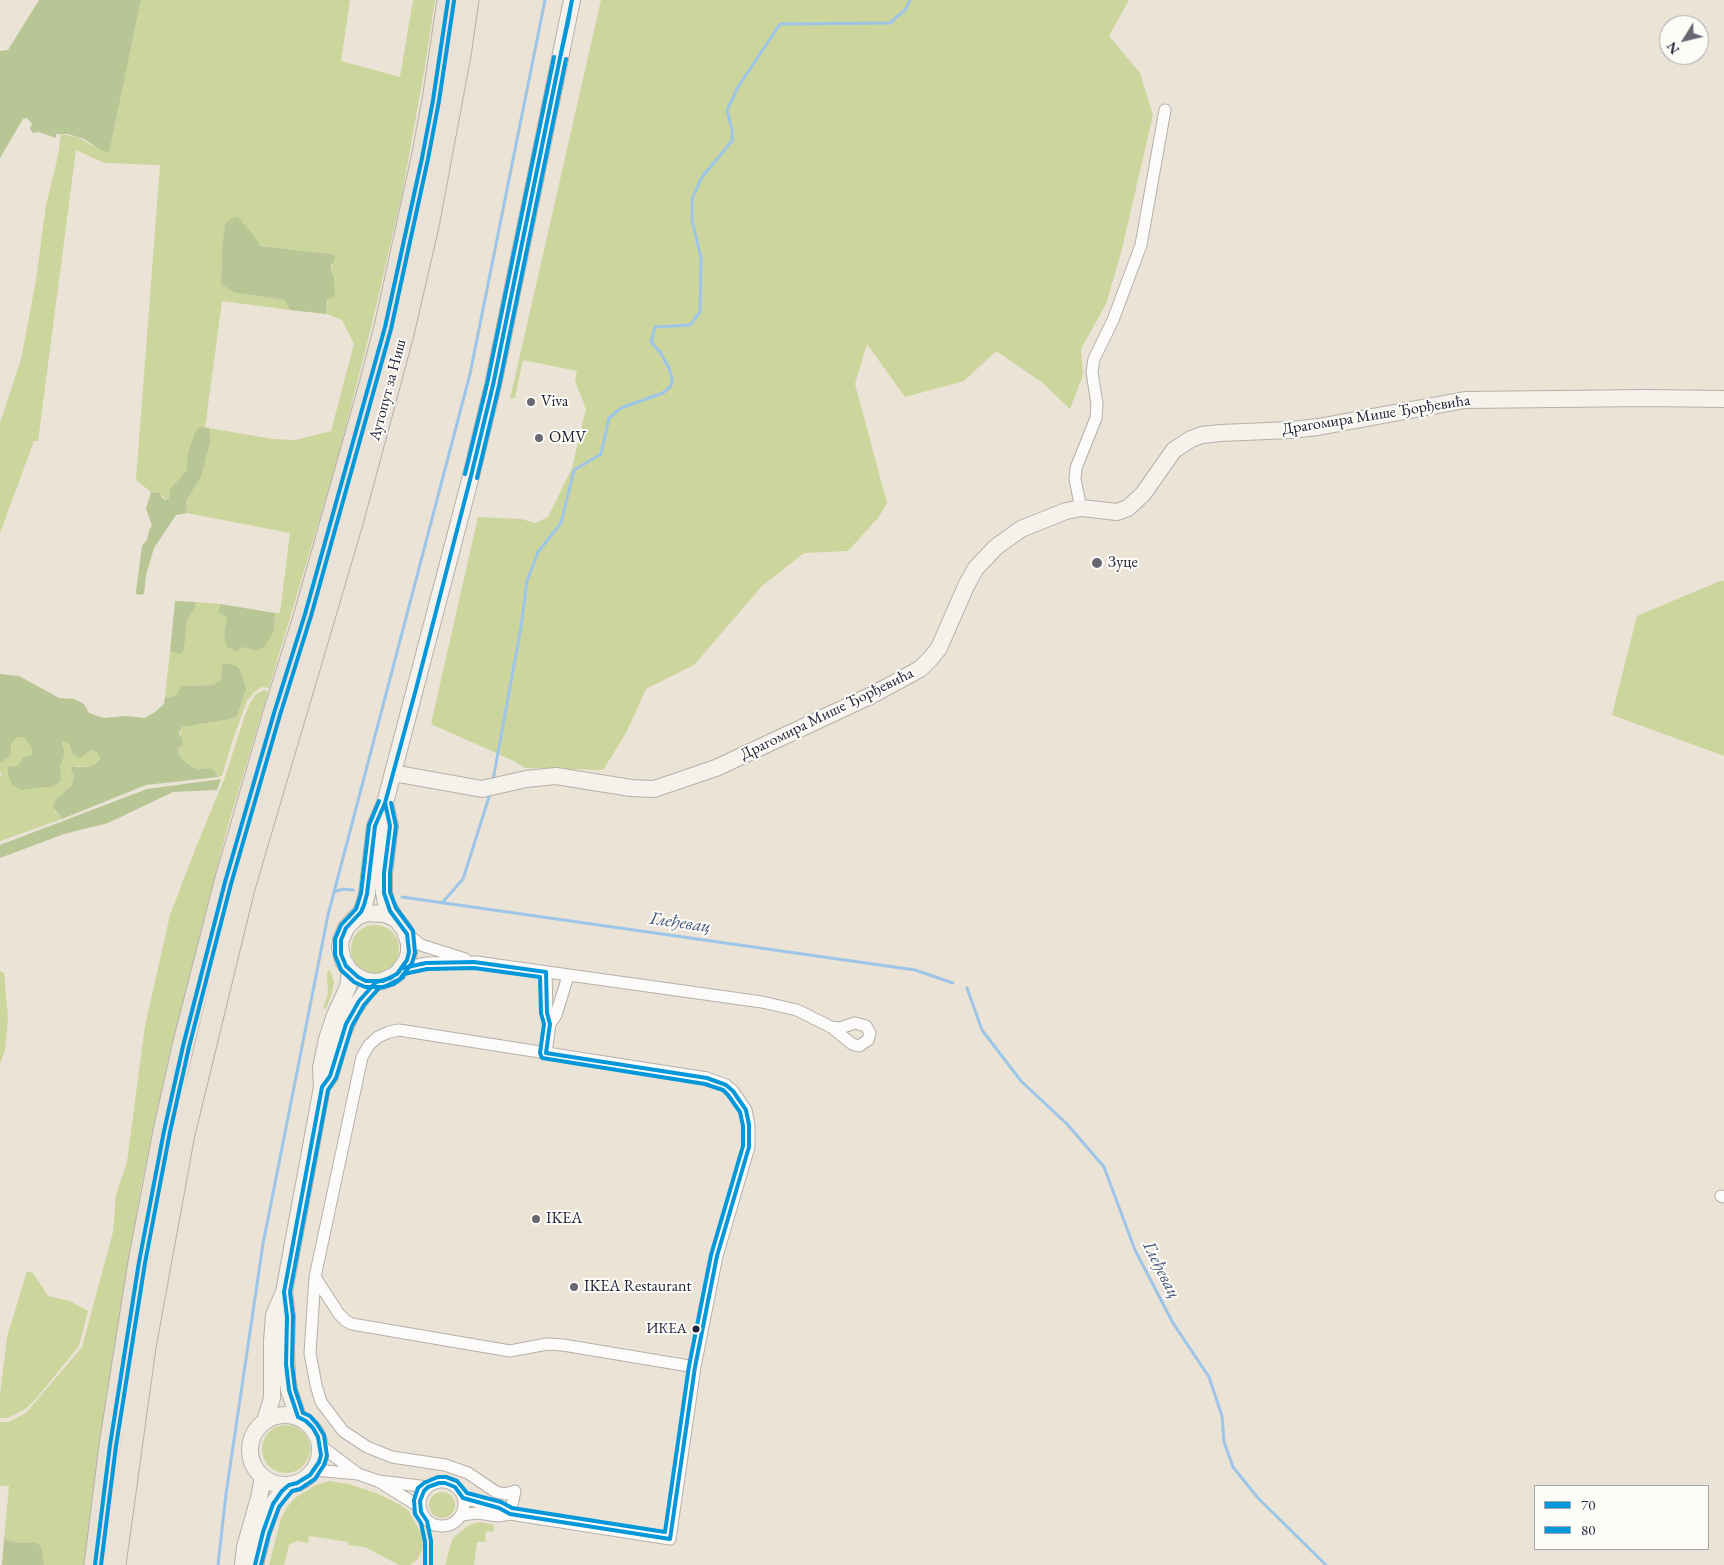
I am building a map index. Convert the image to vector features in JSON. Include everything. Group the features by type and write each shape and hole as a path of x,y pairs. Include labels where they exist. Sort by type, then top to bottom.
{"highway":[{"name":"Аутопут за Ниш","path":"294,682 384,327 431,110 448,0"},
{"name":"Аутопут за Ниш","path":"294,682 352,523 403,334 428,226 460,54 468,0"},
{"path":"95,1565 110,1445 139,1262 164,1131 183,1046 223,891 294,682"},
{"path":"115,1565 145,1347 184,1134 244,888 283,717"}],"street":[{"path":"407,934 409,952 402,968 391,978 376,982 366,981 350,972 343,960 340,947 342,934 364,905 375,826 386,803 493,386 572,0"},
{"path":"1082,508 1075,479 1076,468 1096,418 1097,404 1092,372 1094,359 1113,320 1141,245 1165,110"},
{"name":"Драгомира Мише Ђорђевића","path":"393,773 490,787 556,776 631,788 654,789 716,768 891,685 926,664 936,653 945,637 966,586 976,568 1002,542 1031,524 1082,508 1117,512 1128,508 1143,494 1174,450 1191,439 1210,434 1318,427 1475,399 1724,399"},
{"path":"386,803 390,826 384,873 386,903 407,934 421,945 474,962"},
{"path":"355,918 366,913 379,912 396,919"},
{"path":"402,968 426,963 474,962 762,1002 797,1010 831,1027"},
{"path":"265,1421 272,1398 274,1315 284,1292 322,1087 321,1068 327,1039 335,1015 348,987 350,972"},
{"path":"546,972 547,1013 550,1024 546,1053"},
{"path":"550,1024 556,1015 568,976"},
{"path":"322,1087 330,1076 341,1037 352,1012 365,993 376,982"},
{"path":"461,1515 472,1513 498,1516 510,1514 670,1539 695,1367 716,1256 749,1147 749,1125 746,1110 733,1091 726,1085 707,1078 399,1030 388,1032 378,1037 369,1045 362,1057 315,1277 310,1327 312,1367 321,1402 343,1431 367,1447 392,1457 450,1466 475,1477 496,1492 506,1494 515,1491 510,1514"},
{"path":"315,1277 336,1309 346,1321 352,1324 510,1351 547,1344 563,1345 695,1367"},
{"path":"284,1292 287,1317 287,1378 298,1417"},
{"path":"284,1414 298,1417 313,1428 321,1446 315,1470 304,1480 289,1485 271,1482 262,1477 252,1462 250,1453 253,1435 265,1421 271,1418 284,1414"},
{"path":"321,1446 358,1474"},
{"path":"315,1470 358,1474 378,1481 420,1506"},
{"path":"243,1565 245,1547 259,1498 262,1477"},
{"path":"378,1481 428,1487 439,1483 450,1484 459,1491 463,1498 464,1506 461,1515 451,1524 438,1526 428,1521 421,1512 422,1496 428,1487"},
{"path":"255,1565 263,1532 273,1504 289,1485"},
{"path":"463,1498 499,1508 510,1514"}],"green space":[{"path":"39,0 141,0 109,153 84,139 68,134 56,134 56,138 39,132 33,133 30,129 32,124 27,118 23,119 0,158 0,51 8,50"},
{"path":"141,0 350,0 341,61 400,77 413,0 435,0 402,194 371,328 338,457 269,688 260,688 247,701 222,776 218,777 211,768 199,769 192,767 180,757 177,749 182,727 231,719 237,716 222,665 221,680 213,685 181,686 177,694 170,698 165,697 170,652 181,654 184,651 187,620 195,608 196,602 220,604 218,612 227,617 224,634 244,647 256,651 274,631 275,613 280,613 290,533 187,513 186,501 201,477 211,440 209,428 272,439 295,440 331,431 354,344 342,320 326,314 333,254 260,246 225,224 221,284 232,292 284,300 290,310 222,301 205,428 200,427 186,471 170,489 167,500 156,492 151,492 136,480 160,165 104,163 76,150 38,441 34,441 0,533 0,423 21,359 36,280 46,205 58,156 61,134 77,137 99,149 109,152"},
{"path":"601,0 1129,0 1109,36 1140,73 1153,115 1121,253 1106,304 1081,349 1083,375 1070,409 1043,383 996,351 964,381 905,397 867,344 855,384 887,503 878,518 848,551 804,553 762,586 694,665 646,689 626,733 603,770 525,768 514,761 431,724 478,517 521,519 535,523 548,517 572,468 586,409 575,381 577,371 523,360 515,398 510,399"},
{"path":"238,217 260,246 332,254 335,257 334,262 331,264 331,272 334,276 335,296 327,300 326,314 290,310 284,300 232,292 221,284 225,224 232,218"},
{"path":"200,427 209,428 211,440 201,477 186,501 187,513 176,515 154,548 146,575 144,594 137,595 142,546 147,540 152,526 146,509 151,492 160,493 162,498 166,500 169,498 170,489 186,471 187,457 195,432"},
{"path":"1724,581 1724,756 1612,715 1637,616"},
{"path":"175,601 196,602 195,608 187,620 184,651 181,654 170,652"},
{"path":"220,604 275,613 274,631 264,647 256,651 244,647 234,652 235,650 227,647 224,634 227,617 218,612"},
{"path":"224,663 237,666 241,671 246,689 237,716 231,719 182,727 179,734 183,740 182,745 177,749 180,757 192,767 199,769 211,768 218,777 146,785 62,819 53,807 56,799 72,785 74,776 71,771 72,767 90,767 98,762 100,758 97,752 91,750 80,758 73,755 69,744 65,741 62,742 65,754 60,767 61,780 54,786 21,790 12,784 8,775 8,767 18,766 22,758 32,754 32,749 24,737 18,737 11,744 11,756 0,763 0,674 19,676 59,698 74,699 84,704 89,713 104,718 125,716 145,718 164,704 165,697 170,698 177,694 181,686 213,685 221,680 222,665"},
{"path":"264,690 268,691 266,699 228,825 168,1060 141,1187 100,1441 85,1565 44,1565 41,1546 35,1542 21,1543 4,1539 9,1486 0,1486 0,1422 8,1422 26,1413 82,1347 113,1232 116,1195 127,1162 145,1026 170,915 225,777 250,703 256,694"},
{"path":"24,736 32,749 32,754 22,758 18,766 8,768 60,767 65,754 62,742 65,740 69,744 73,755 80,757 91,750 97,752 100,758 98,762 90,767 76,766 71,771 74,776 72,785 56,799 55,811 62,819 0,841 0,778 2,775 0,763 11,756 11,744 18,737"},
{"path":"221,779 217,790 173,792 108,823 64,834 0,858 0,845 147,789"},
{"path":"370,925 380,925 392,932 399,944 399,954 392,966 380,973 370,973 362,969 355,962 351,954 351,944 355,936 362,929"},
{"path":"330,970 334,982 326,1009 323,1008 328,993 327,972"},
{"path":"0,971 4,973 8,1018 5,1050 0,1064"},
{"path":"27,1271 33,1273 48,1296 70,1301 88,1311 79,1346 35,1400 24,1410 7,1418 0,1418 0,1396 7,1337"},
{"path":"281,1425 291,1425 303,1432 310,1444 310,1454 303,1466 291,1473 281,1473 273,1469 266,1462 262,1454 262,1444 266,1436 273,1429"},
{"path":"329,1481 348,1484 376,1493 408,1510 422,1535 423,1548 418,1559 410,1565 399,1565 365,1547 348,1545 348,1542 309,1536 308,1543 297,1541 289,1545 284,1565 269,1565 281,1518 288,1506 295,1498 316,1485"},
{"path":"442,1492 451,1496 455,1505 451,1514 442,1518 433,1514 429,1505 433,1496"},
{"path":"479,1522 494,1525 493,1532 486,1531 485,1542 477,1542 474,1565 445,1565 454,1537 469,1525"},
{"path":"4,1539 21,1543 35,1542 41,1546 44,1565 2,1565"}],"waterway":[{"path":"218,1565 226,1494 263,1244 328,915 470,374 545,0"},
{"path":"493,780 521,627 527,581 538,552 561,523 574,470 601,454 609,418 621,408 663,393 671,386 672,378 669,368 660,352 651,342 655,327 690,325 700,312 701,258 692,220 692,199 702,177 732,141 732,130 727,110 738,87 780,24 890,23 906,9 910,0"},
{"path":"442,903 463,879 490,794"},
{"name":"Глеђевац","path":"334,892 343,889 353,890"},
{"name":"Глеђевац","path":"402,897 915,970 953,983"},
{"name":"Глеђевац","path":"967,988 982,1030 1021,1081 1067,1124 1104,1167 1135,1250 1173,1323 1209,1377 1222,1416 1224,1442 1233,1467 1258,1498 1326,1565"}],"transit line":[{"name":"70","path":"95,1565 110,1445 139,1262 164,1131 183,1046 225,882 305,614 385,327 422,158 448,0"},
{"name":"70","path":"572,0 568,22 560,58 572,0"},
{"name":"80","path":"101,1565 116,1446 145,1263 170,1132 189,1047 231,884 311,616 391,329 428,159 454,1"},
{"name":"80","path":"465,474 487,384 554,57"},
{"name":"70","path":"493,385 560,58"},
{"name":"70","path":"493,385 560,58"},
{"name":"80","path":"477,478 499,386 566,59"},
{"name":"70","path":"471,476 493,385"},
{"name":"70","path":"416,689 471,476"},
{"name":"70","path":"416,689 471,476"},
{"name":"70","path":"385,803 416,689"},
{"name":"70","path":"385,803 416,689"},
{"name":"80","path":"379,801 369,825 361,893 358,903 356,909 341,925 335,939 335,955 341,970 354,982 365,987 384,987 400,979 412,963 415,953 413,931 396,908 390,892 390,873 396,826 391,803"},
{"name":"70","path":"385,803 390,826 384,873 384,893 390,911 407,934 409,952 407,960 397,974 383,981 366,981 358,977 346,966 341,954 341,940 346,928 361,912 364,905 375,826 385,803"},
{"name":"70","path":"403,968 426,963 474,962 546,972 547,1013 550,1024 546,1053 707,1078 726,1085 733,1091 746,1110 749,1125 749,1147 717,1256 695,1367 670,1539 510,1514 499,1508 463,1498 455,1487 439,1483 428,1487 420,1501 421,1512 427,1521 431,1541 431,1565"},
{"name":"80","path":"404,974 427,969 474,968 540,977 541,1013 544,1024 540,1053 542,1058 705,1084 723,1090 740,1112 743,1126 743,1146 711,1255 689,1366 665,1532 512,1508 501,1502 467,1493 457,1481 446,1477 438,1477 418,1488 414,1500 415,1514 421,1523 425,1542 425,1565"},
{"name":"70","path":"255,1565 263,1532 273,1504 289,1485 297,1483 310,1475 319,1462 321,1455 318,1437 313,1428 306,1421 298,1417 289,1390 286,1364 287,1317 284,1292 322,1087 330,1076 346,1024 359,1001 376,982 391,978 399,972"},
{"name":"80","path":"261,1565 269,1534 279,1507 292,1491 300,1489 315,1479 324,1465 327,1456 324,1435 310,1416 303,1413 295,1389 292,1364 293,1316 290,1292 328,1090 336,1078 352,1026 364,1005 379,988 394,984 403,977"}],"place":[{"name":"Viva","path":"531,402"},
{"name":"OMV","path":"539,438"},
{"name":"Зуце","path":"1097,563"},
{"name":"IKEA","path":"536,1219"},
{"name":"IKEA Restaurant","path":"574,1287"},
{"name":"ИКЕА","path":"696,1329"}]}
